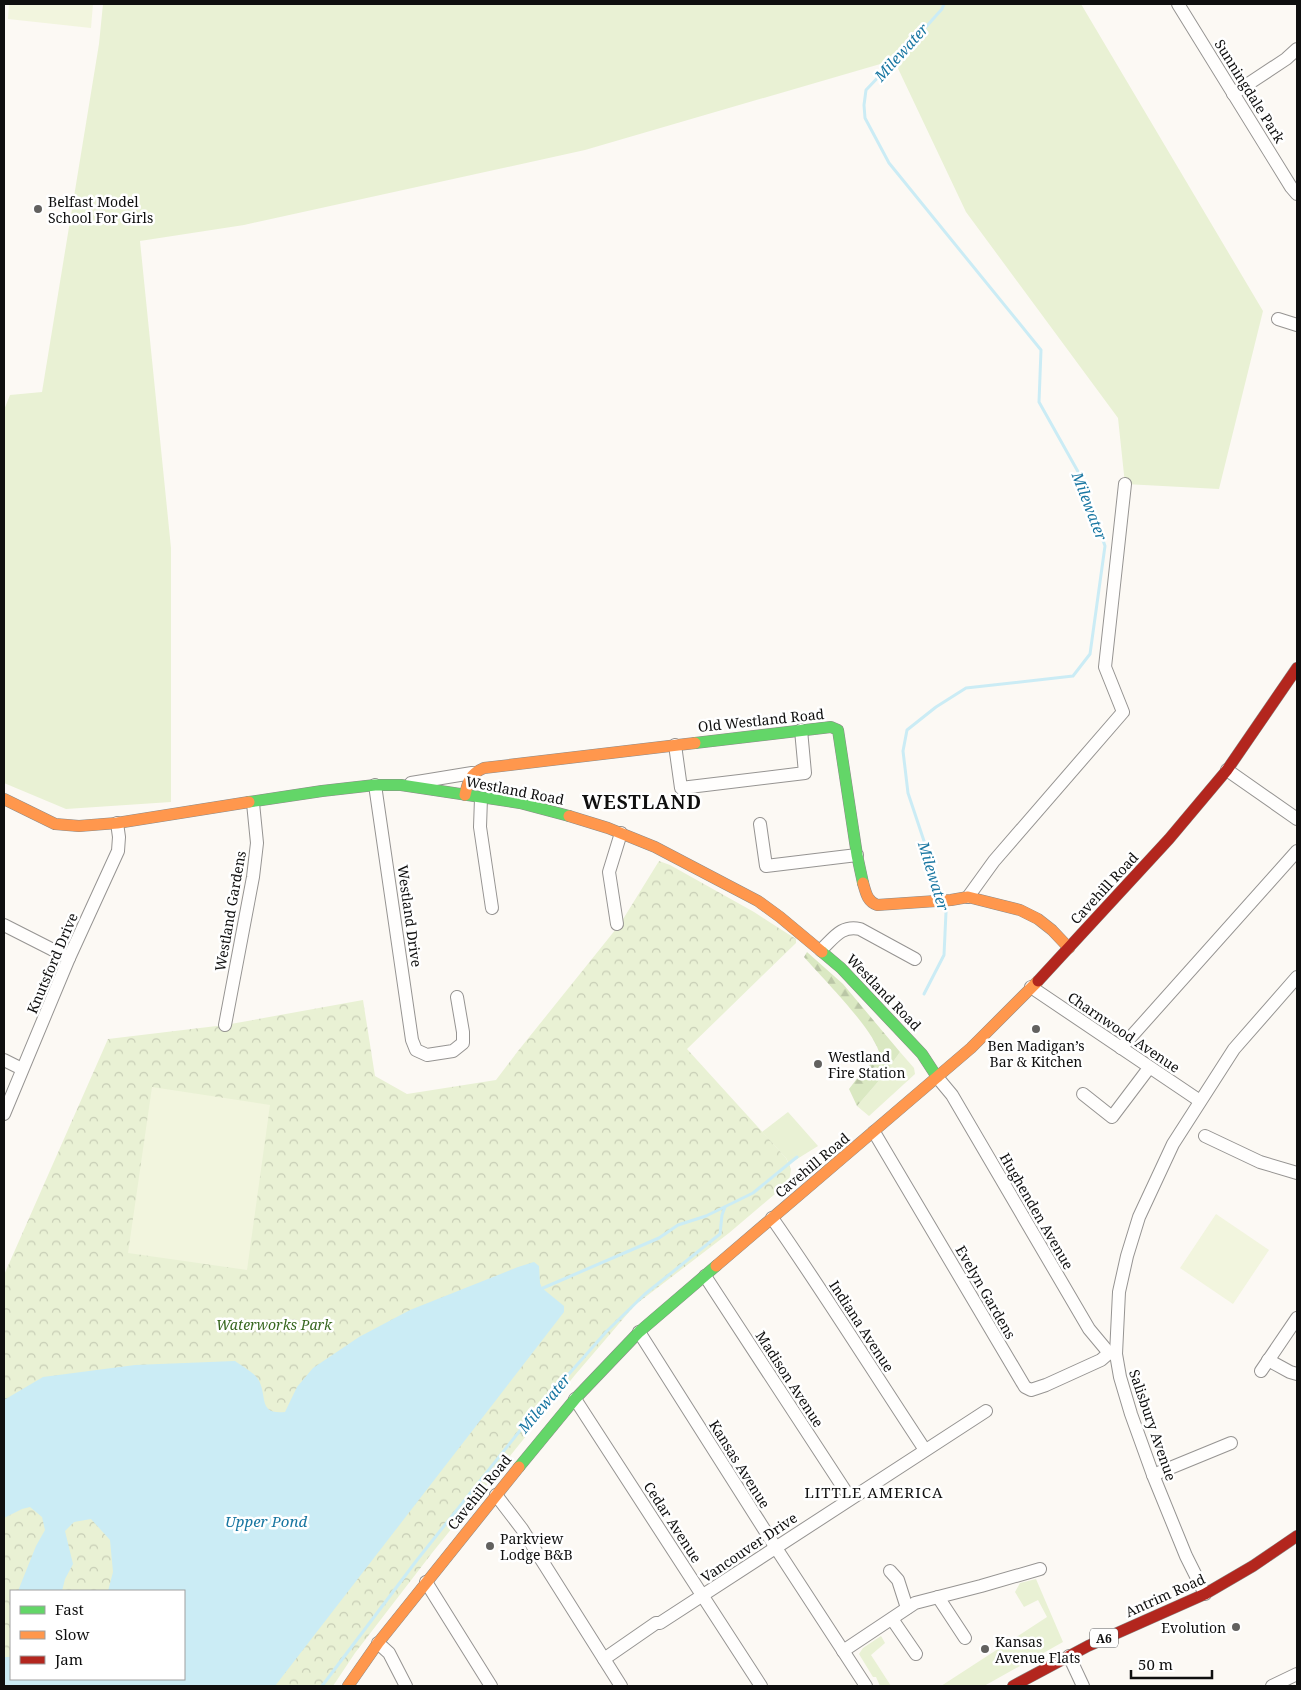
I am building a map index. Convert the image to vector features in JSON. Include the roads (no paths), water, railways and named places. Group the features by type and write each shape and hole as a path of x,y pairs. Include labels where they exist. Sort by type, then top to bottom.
{"street":[{"name":"Sunningdale Park","path":"1178,4 1297,194"},
{"path":"1233,94 1286,59 1297,49"},
{"path":"1278,319 1297,325"},
{"path":"968,897 994,861 1123,712 1105,667 1125,484"},
{"name":"Cavehill Road","path":"348,1686 378,1643 426,1582 575,1399 639,1332 971,1048 1132,881 1227,770 1297,668"},
{"name":"Old Westland Road","path":"472,773 484,768 516,763 831,727 838,730 840,737 857,855 866,895 870,902 877,905 968,897 1020,910 1038,919 1052,930 1069,948"},
{"path":"675,745 681,788 805,773 801,730"},
{"path":"1227,770 1297,819"},
{"path":"401,786 472,773"},
{"path":"465,795 467,782 472,773"},
{"name":"Westland Road","path":"4,798 55,824 79,826 117,823 322,791 375,785 401,786 536,806 582,819 654,847 758,901 780,916 841,968 927,1060 937,1077"},
{"name":"Westland Drive","path":"375,785 412,1040 416,1050 427,1055 454,1051 463,1044 463,1032 457,997"},
{"path":"481,798 480,827 492,908"},
{"name":"Westland Gardens","path":"225,1025 253,877 257,843 253,803"},
{"name":"Knutsford Drive","path":"4,1114 69,958 118,851 117,823"},
{"path":"760,824 766,866 857,855"},
{"path":"617,924 609,872 621,833"},
{"path":"1121,1048 1297,851"},
{"path":"4,926 69,958"},
{"path":"821,950 841,931 850,927 860,929 916,959"},
{"name":"Salisbury Avenue","path":"1205,1594 1186,1556 1153,1475 1112,1354 1119,1292 1127,1256 1139,1217 1173,1144 1234,1049 1297,977"},
{"name":"Charnwood Avenue","path":"1031,987 1200,1101"},
{"path":"4,1060 22,1069"},
{"path":"1083,1094 1112,1116 1149,1068"},
{"name":"Hughenden Avenue","path":"937,1077 952,1095 1089,1329 1112,1354"},
{"name":"Evelyn Gardens","path":"874,1132 1025,1387 1031,1390 1046,1385 1112,1354"},
{"path":"1204,1136 1260,1162 1297,1173"},
{"name":"Indiana Avenue","path":"772,1218 925,1450"},
{"name":"Madison Avenue","path":"705,1276 850,1498"},
{"path":"1261,1371 1297,1318"},
{"name":"Kansas Avenue","path":"639,1332 866,1686"},
{"path":"1268,1360 1297,1374"},
{"name":"Cedar Avenue","path":"575,1399 761,1686"},
{"name":"Vancouver Drive","path":"604,1659 656,1622 660,1623 986,1410"},
{"path":"1153,1475 1231,1443"},
{"path":"496,1495 522,1529 621,1686"},
{"name":"Antrim Road","path":"1013,1686 1113,1634 1205,1594 1259,1562 1297,1536"},
{"path":"844,1651 915,1603 1040,1569"},
{"path":"890,1571 898,1580 907,1608"},
{"path":"426,1582 491,1686"},
{"path":"938,1597 965,1638"},
{"path":"892,1619 916,1654"},
{"path":"378,1643 389,1653 406,1686"},
{"path":"1069,1656 1083,1686"},
{"path":"1272,1686 1297,1674"}],"water":[{"name":"Upper Pond","path":"534,1262 539,1266 542,1288 564,1306 564,1312 275,1686 4,1686 4,1657 10,1657 10,1680 185,1680 185,1590 108,1590 113,1572 110,1540 91,1519 74,1522 65,1531 73,1564 65,1579 62,1590 18,1590 36,1546 45,1530 42,1517 30,1507 4,1518 4,1400 43,1377 135,1365 235,1361 258,1379 267,1407 276,1412 285,1412 297,1387 313,1368 359,1337 410,1310"}],"waterway":[{"name":"Milewater","path":"942,895 908,793 903,751 907,730 936,707 966,688 1073,676 1090,654 1105,546 1081,477 1039,402 1041,350 889,163 865,118 866,90 925,28 942,9 944,4"},
{"name":"Milewater","path":"924,994 944,955 945,906"},
{"path":"543,1288 659,1238 678,1225 706,1216 753,1193 797,1157"},
{"name":"Milewater","path":"322,1686 417,1560 530,1418 606,1332 645,1294 720,1234 725,1207"}],"place":[{"name":"Belfast Model School For Girls","path":"38,209"},
{"name":"Ben Madigan’s Bar & Kitchen","path":"1036,1029"},
{"name":"Westland Fire Station","path":"818,1064"},
{"name":"Parkview Lodge B&B","path":"490,1546"},
{"name":"Evolution","path":"1236,1627"},
{"name":"Kansas Avenue Flats","path":"985,1649"}],"district":[{"name":"WESTLAND","path":"642,802"},
{"name":"LITTLE AMERICA","path":"874,1492"}],"park label":[{"name":"Waterworks Park","path":"274,1324"}]}
